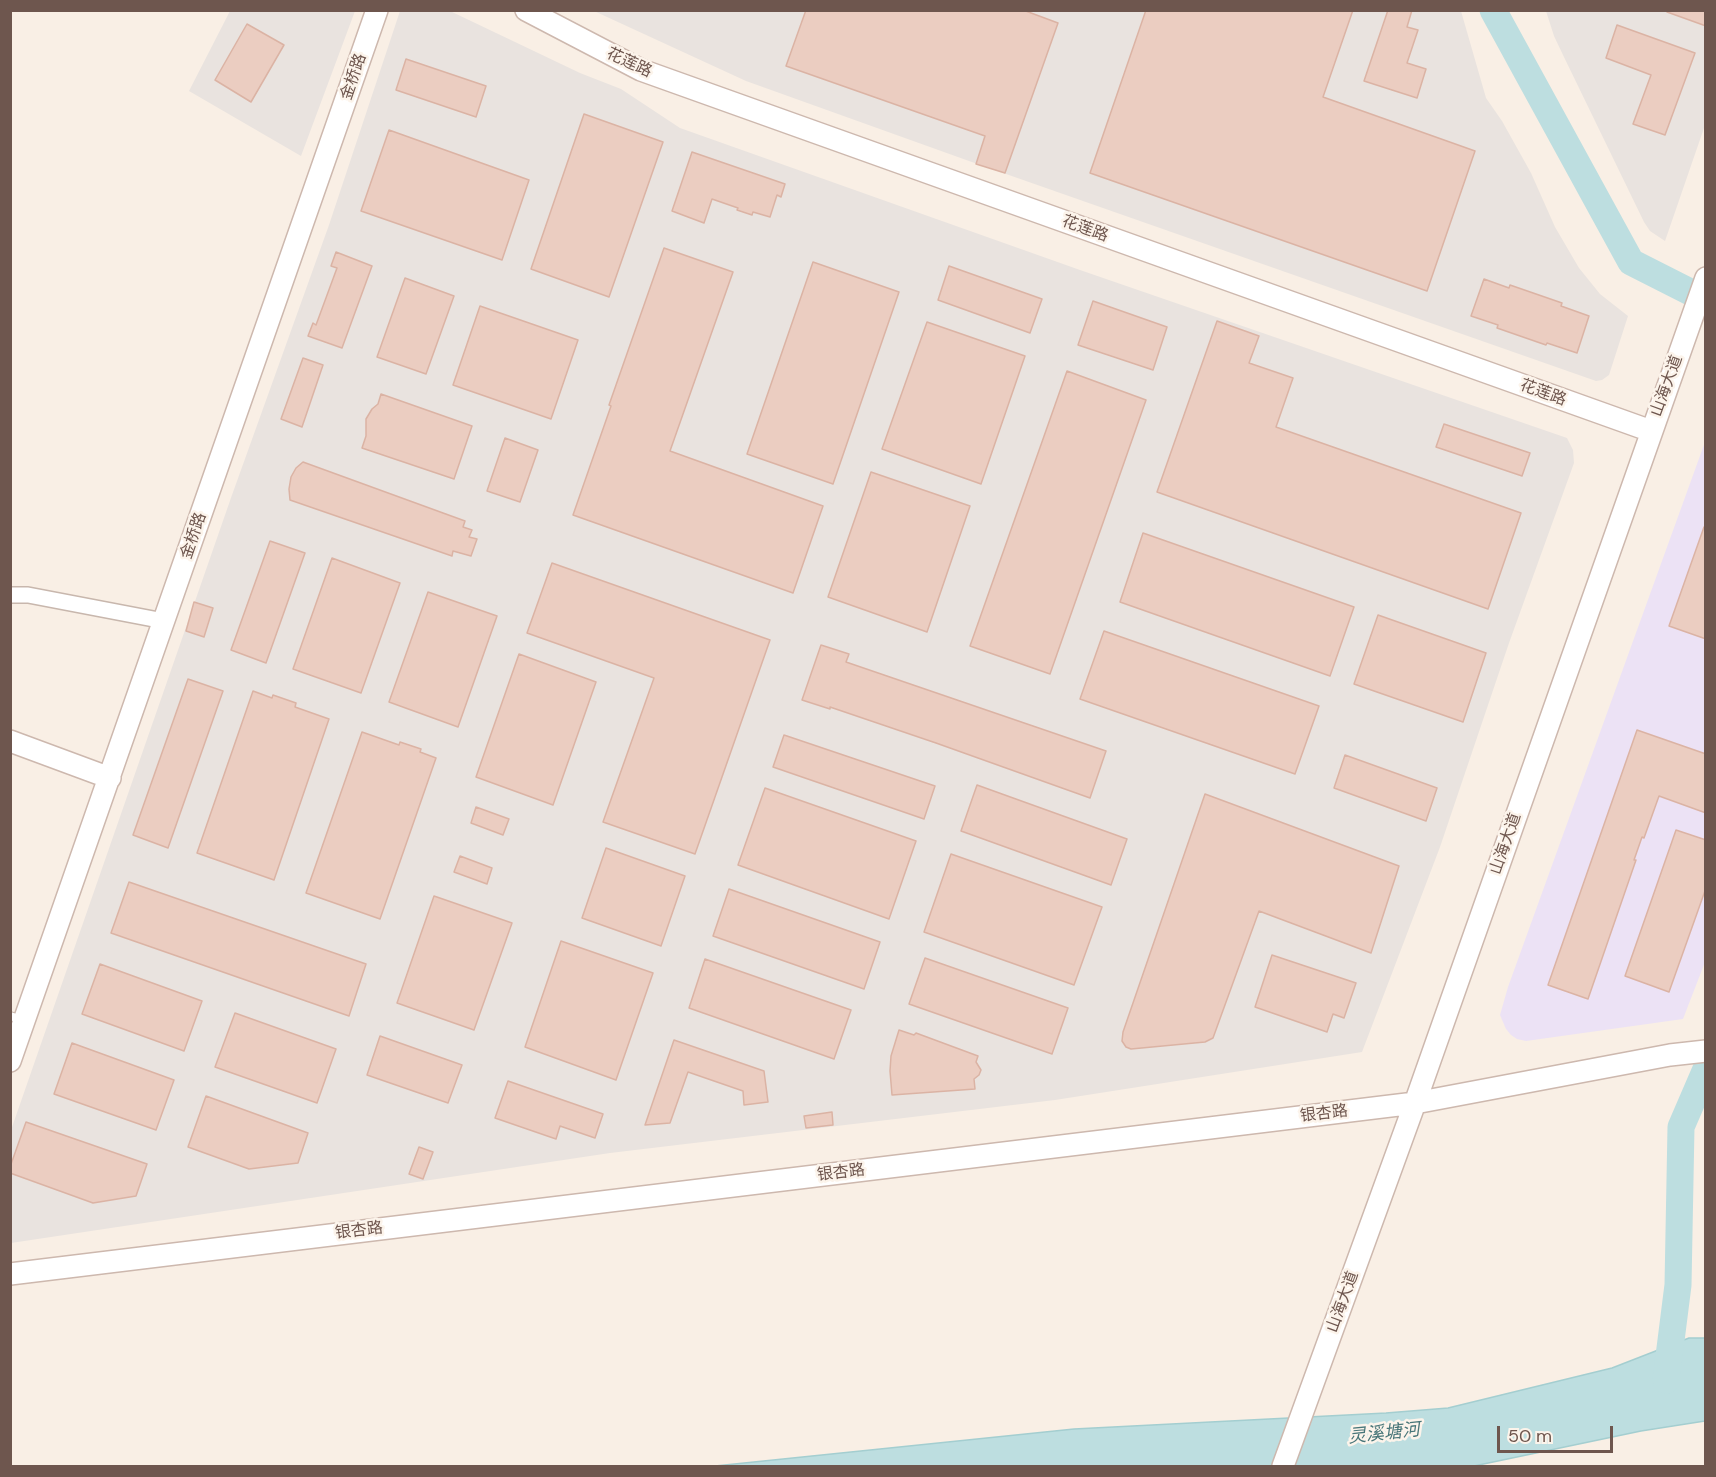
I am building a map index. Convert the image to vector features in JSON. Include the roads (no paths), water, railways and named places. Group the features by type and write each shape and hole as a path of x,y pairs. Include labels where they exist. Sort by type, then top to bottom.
{"street":[{"name":"金桥路","path":"10,1061 18,1018 110,778 377,10"},
{"name":"花莲路","path":"526,10 640,70 1651,432"},
{"name":"山海大道","path":"1283,1467 1415,1103 1706,278"},
{"path":"10,595 28,595 164,621"},
{"path":"10,741 110,778"},
{"name":"银杏路","path":"10,1274 1415,1103 1670,1055 1706,1051"}],"water":[{"name":"灵溪塘河","path":"1689,1338 1705,1338 1705,1421 1641,1431 1474,1466 715,1466 1074,1429 1448,1408 1612,1368"}],"waterway":[{"path":"1493,10 1631,262 1706,300"},
{"path":"1666,1380 1678,1285 1681,1127 1706,1069"}]}
